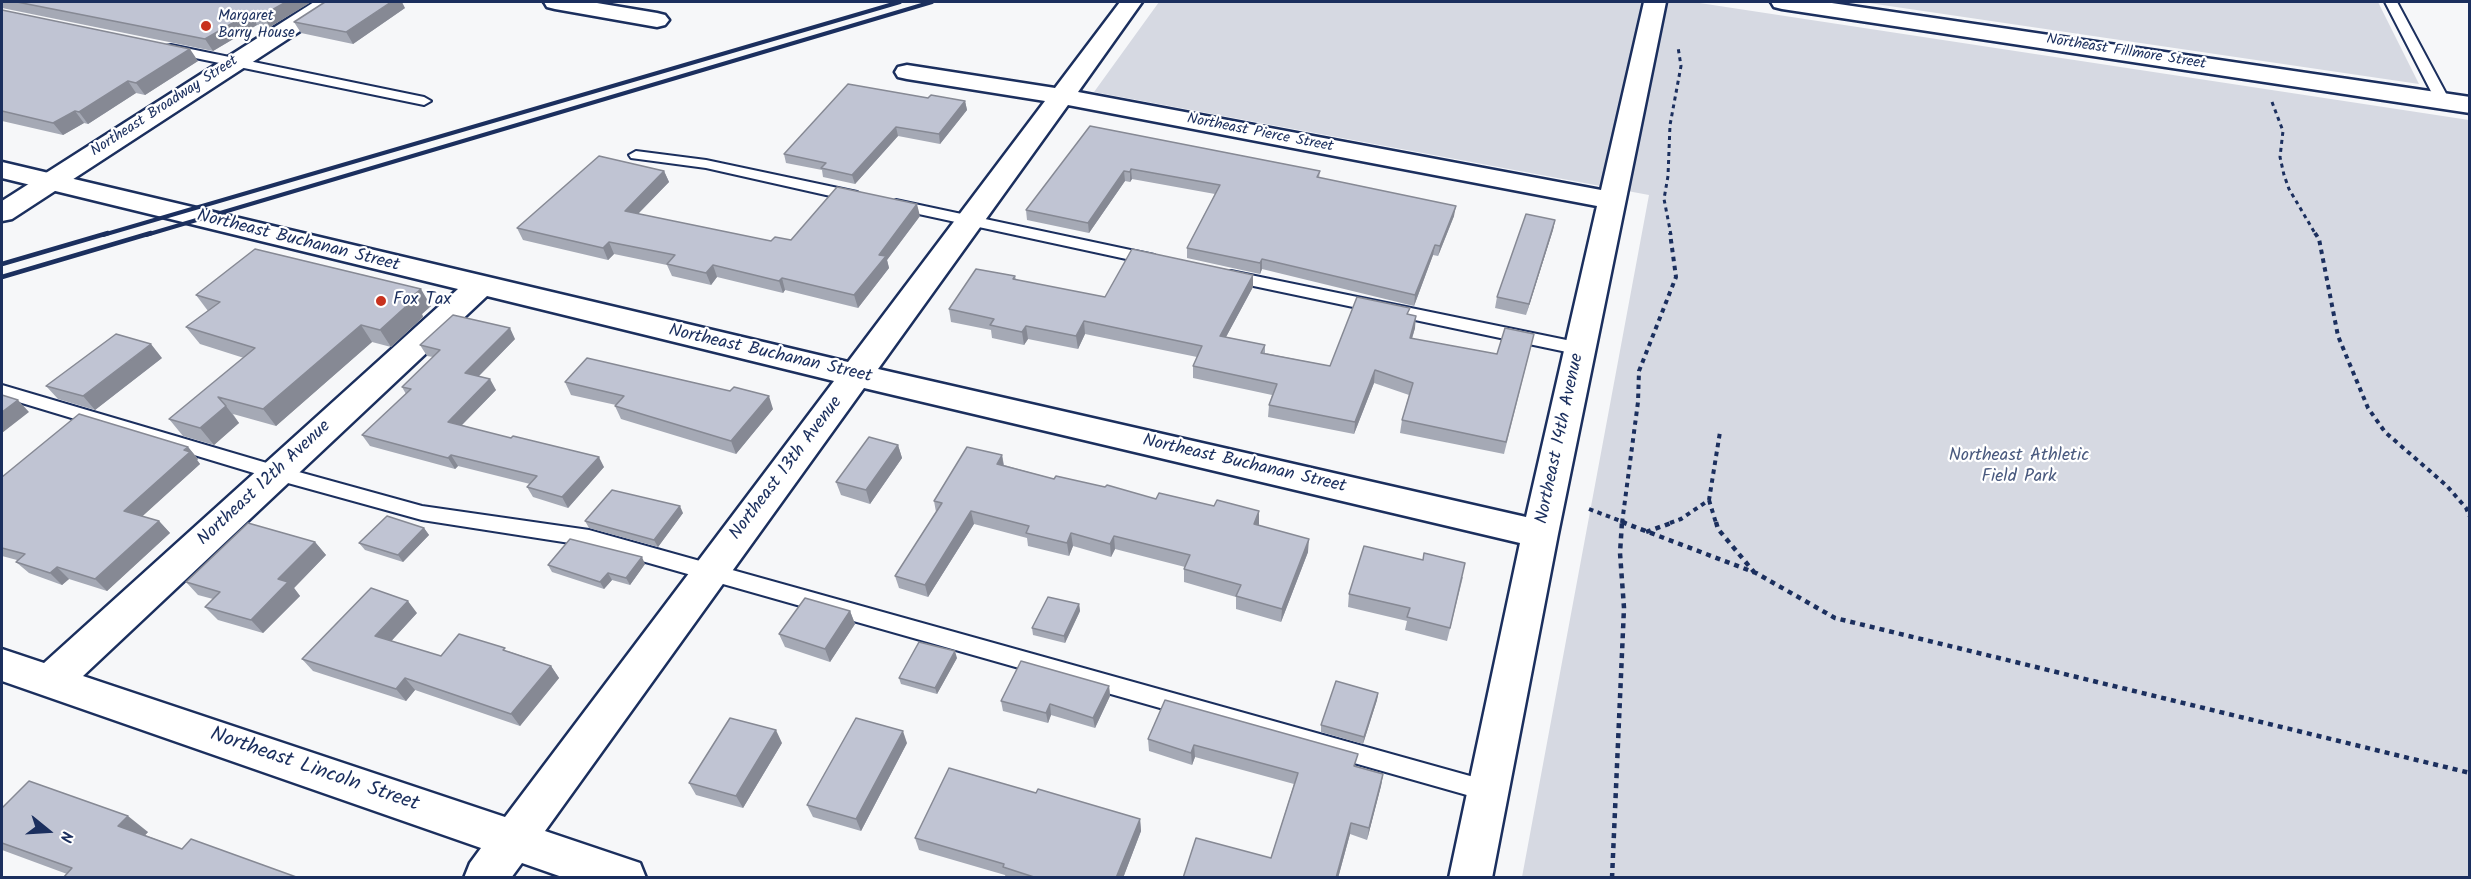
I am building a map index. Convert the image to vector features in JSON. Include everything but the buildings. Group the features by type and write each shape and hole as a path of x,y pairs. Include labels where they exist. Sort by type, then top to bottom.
{"street":[{"name":"Northeast Broadway Street","path":"7,207 50,182 329,2"},
{"path":"555,2 657,20"},
{"name":"Northeast 13th Avenue","path":"485,878 1131,2"},
{"name":"Northeast 14th Avenue","path":"1470,878 1540,534 1655,2"},
{"name":"Northeast Fillmore Street","path":"1782,2 2469,105"},
{"name":"Northeast Pierce Street","path":"907,72 1060,96 1613,201"},
{"name":"Northeast Buchanan Street","path":"2,170 856,375 1540,534"},
{"name":"Northeast 12th Avenue","path":"50,682 480,286"},
{"name":"Northeast Lincoln Street","path":"2,665 514,838 625,878"}],"lane":[{"path":"2391,2 2443,101"},
{"path":"163,47 424,101"},
{"path":"636,155 706,164 1175,264"},
{"path":"1210,271 1581,349"},
{"path":"2,391 277,473 422,513 589,538 710,570 1488,791"}],"path":[{"path":"1612,878 1624,608 1620,553 1622,523 1638,402 1639,371 1676,277 1664,199 1668,176 1670,126 1681,66 1676,41"},
{"path":"2269,97 2283,131 2280,157 2284,176 2289,189 2319,239 2338,336 2355,381 2368,408 2385,432 2447,486 2466,508 2469,517"},
{"path":"1720,432 1709,500 1718,529 1756,573"},
{"path":"1645,532 1681,519 1709,500"},
{"path":"1588,509 1756,573 1835,618 2469,773"}],"green space":[{"name":"Northeast Athletic Field Park","path":"1159,2 1693,2 2469,120 2469,877 1522,877 1649,195 1094,92"},
{"path":"1862,2 2378,2 2419,84"}],"railway":[{"path":"103,235 900,2"},
{"path":"146,235 932,2"},
{"path":"2,264 108,233"},
{"path":"2,277 151,233"}],"place":[{"name":"Margaret Barry House","path":"206,26"},
{"name":"Fox Tax","path":"381,301"}]}
